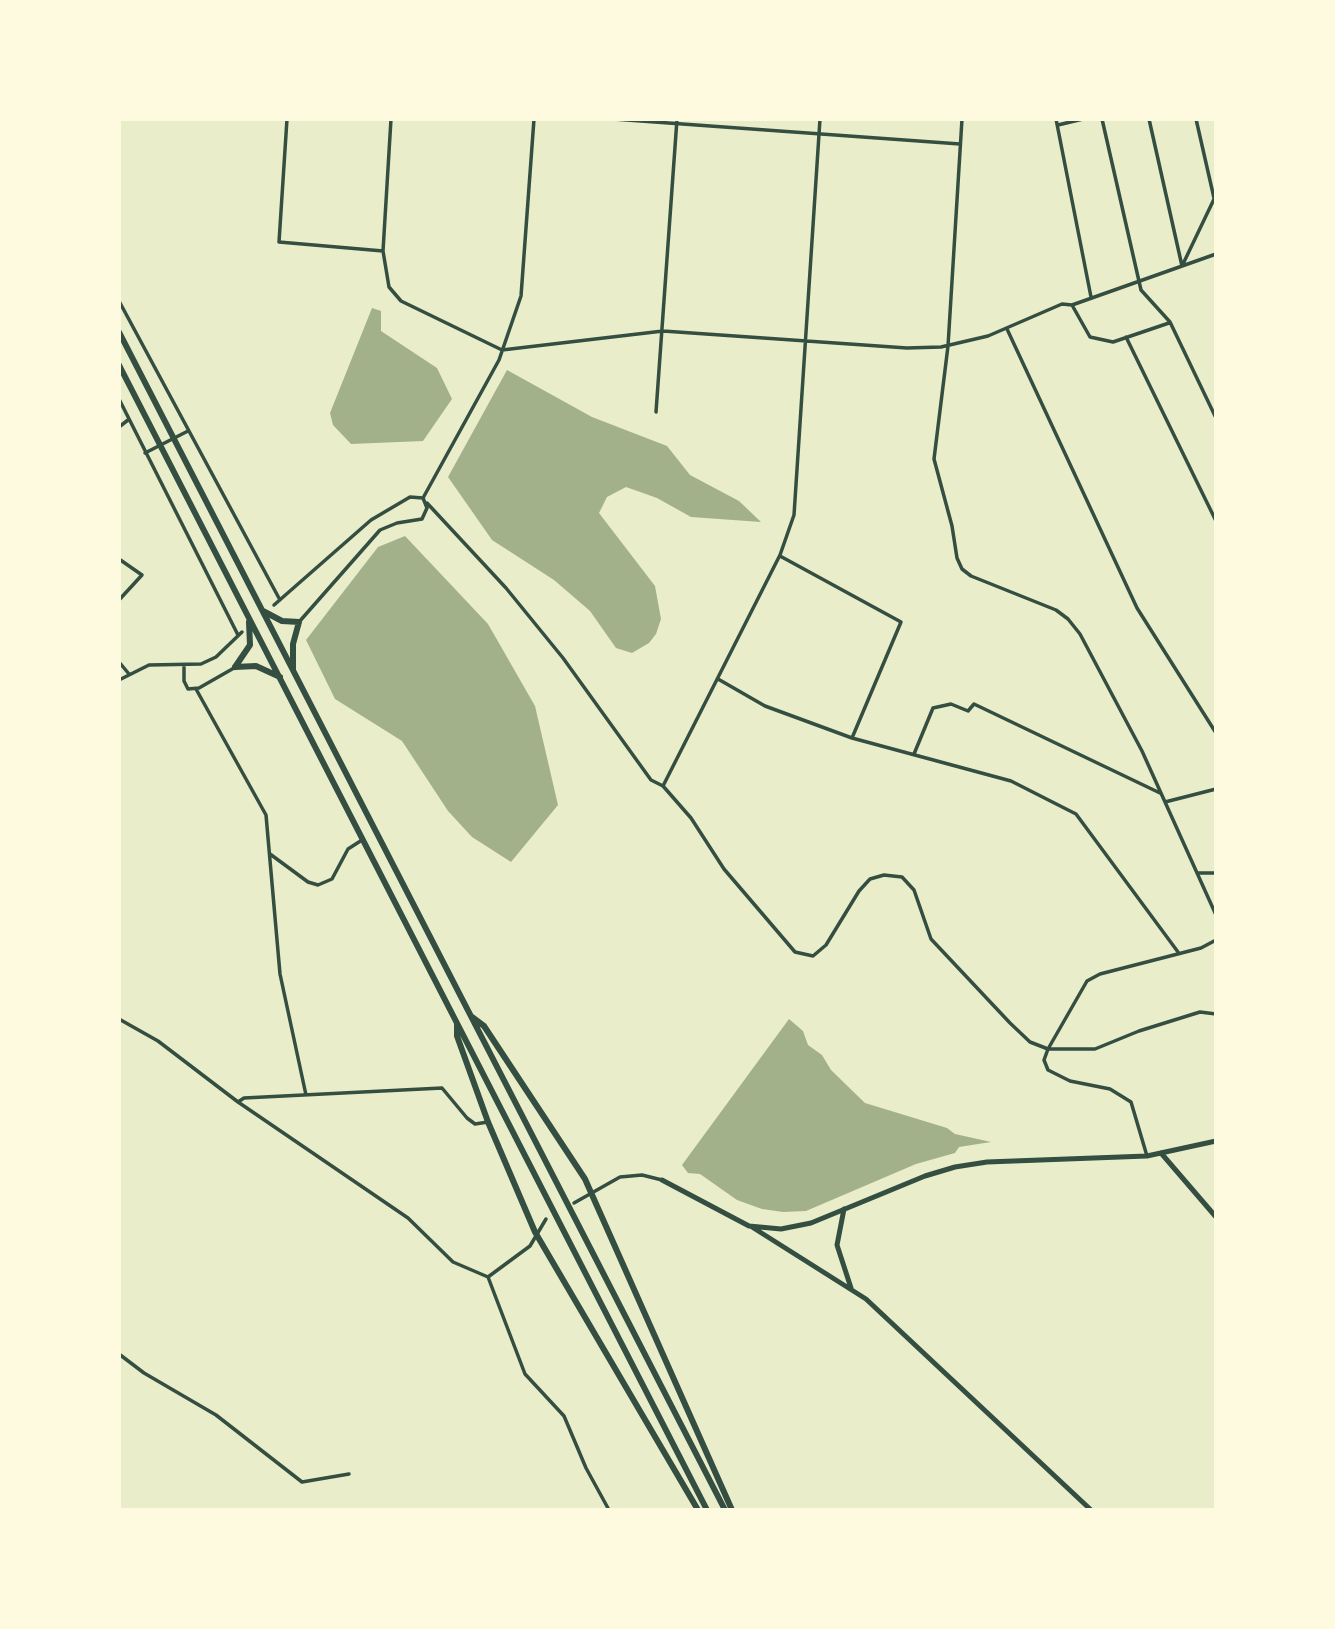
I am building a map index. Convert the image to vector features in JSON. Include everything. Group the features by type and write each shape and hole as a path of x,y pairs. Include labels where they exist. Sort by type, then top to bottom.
{"highway":[{"path":"119,332 725,1510"},
{"path":"119,365 707,1510"},
{"path":"262,610 282,621 299,622 293,644 293,672"},
{"path":"235,667 250,645 249,619"},
{"path":"235,667 256,666 280,677"},
{"path":"471,1016 484,1026 591,1192 732,1510"},
{"path":"457,1022 457,1036 488,1122 535,1232 698,1510"}],"street":[{"path":"287,119 279,242 383,251"},
{"path":"391,119 383,251 389,287 401,300 502,350 663,331 906,348 948,346 1007,329 1062,304 1072,304 1216,254"},
{"path":"423,498 502,350 521,296 534,119"},
{"path":"613,119 677,121 960,144"},
{"path":"663,786 780,555 794,515 820,119"},
{"path":"962,119 948,346 934,459 954,534 957,558 962,569 971,576 1056,610 1068,619 1111,691 1162,794 1216,915"},
{"path":"1056,119 1090,297"},
{"path":"1058,125 1083,119"},
{"path":"1102,119 1141,290 1170,322 1216,418"},
{"path":"1149,119 1182,266"},
{"path":"1182,266 1215,196 1196,119"},
{"path":"656,412 677,121"},
{"path":"119,301 280,600"},
{"path":"1072,304 1090,337 1113,342 1170,322"},
{"path":"1007,329 1137,608 1216,733"},
{"path":"1126,337 1214,510 1216,521"},
{"path":"119,399 240,634 216,657 201,664 184,667 149,664 119,680"},
{"path":"119,427 128,420"},
{"path":"145,453 188,431"},
{"path":"274,605 371,520 410,496 423,498 506,588 563,658 651,780 663,786 691,818 724,869 795,952 813,956 826,945 859,891 870,880 884,875 902,877 914,890 931,939 1030,1042 1048,1049 1095,1049 1139,1031 1200,1012 1216,1014"},
{"path":"299,622 380,530 397,523 422,519 427,503"},
{"path":"780,555 901,622 852,738"},
{"path":"119,559 142,575 119,600"},
{"path":"119,662 129,674"},
{"path":"184,667 184,681 188,689 196,689 235,667"},
{"path":"718,679 765,706 852,738 1012,781 1076,814 1178,953"},
{"path":"196,689 266,815 280,974 306,1095"},
{"path":"914,754 933,708 951,704 968,712 974,704 1162,794"},
{"path":"1165,802 1216,789"},
{"path":"270,855 308,882 318,885 332,879 348,849 363,839"},
{"path":"1197,873 1216,873"},
{"path":"1147,1156 1131,1102 1110,1089 1070,1081 1048,1070 1044,1060 1087,981 1100,974 1201,948 1216,940"},
{"path":"119,1019 158,1041 238,1102 408,1218 453,1262 488,1277 526,1374 564,1416 586,1468 609,1510"},
{"path":"238,1102 244,1098 442,1088 475,1124 488,1122"},
{"path":"749,1226 767,1229 793,1228 925,1176 955,1167 987,1162 1147,1156 1216,1141"},
{"path":"1161,1153 1216,1217"},
{"path":"574,1203 620,1177 642,1175 662,1180 749,1226 866,1299 1091,1510"},
{"path":"844,1209 837,1245 850,1288"},
{"path":"488,1277 530,1246 535,1232 546,1219"},
{"path":"119,1354 216,1415 302,1482 349,1474"}],"shaded area":[{"path":"372,308 381,311 381,331 437,368 452,399 423,441 351,444 333,425 330,413"},
{"path":"507,370 592,417 667,446 690,475 739,501 761,522 691,517 657,498 626,487 607,497 599,513 655,586 661,619 656,634 649,643 632,653 616,648 590,611 554,580 492,540 448,477"},
{"path":"405,536 488,624 535,706 558,805 511,862 472,837 448,811 402,741 335,699 306,640 378,547"},
{"path":"789,1019 803,1031 808,1045 822,1055 831,1070 865,1103 947,1128 955,1134 991,1142 959,1147 955,1153 916,1164 806,1211 762,1209 737,1200 700,1174 688,1173 682,1165"}]}
